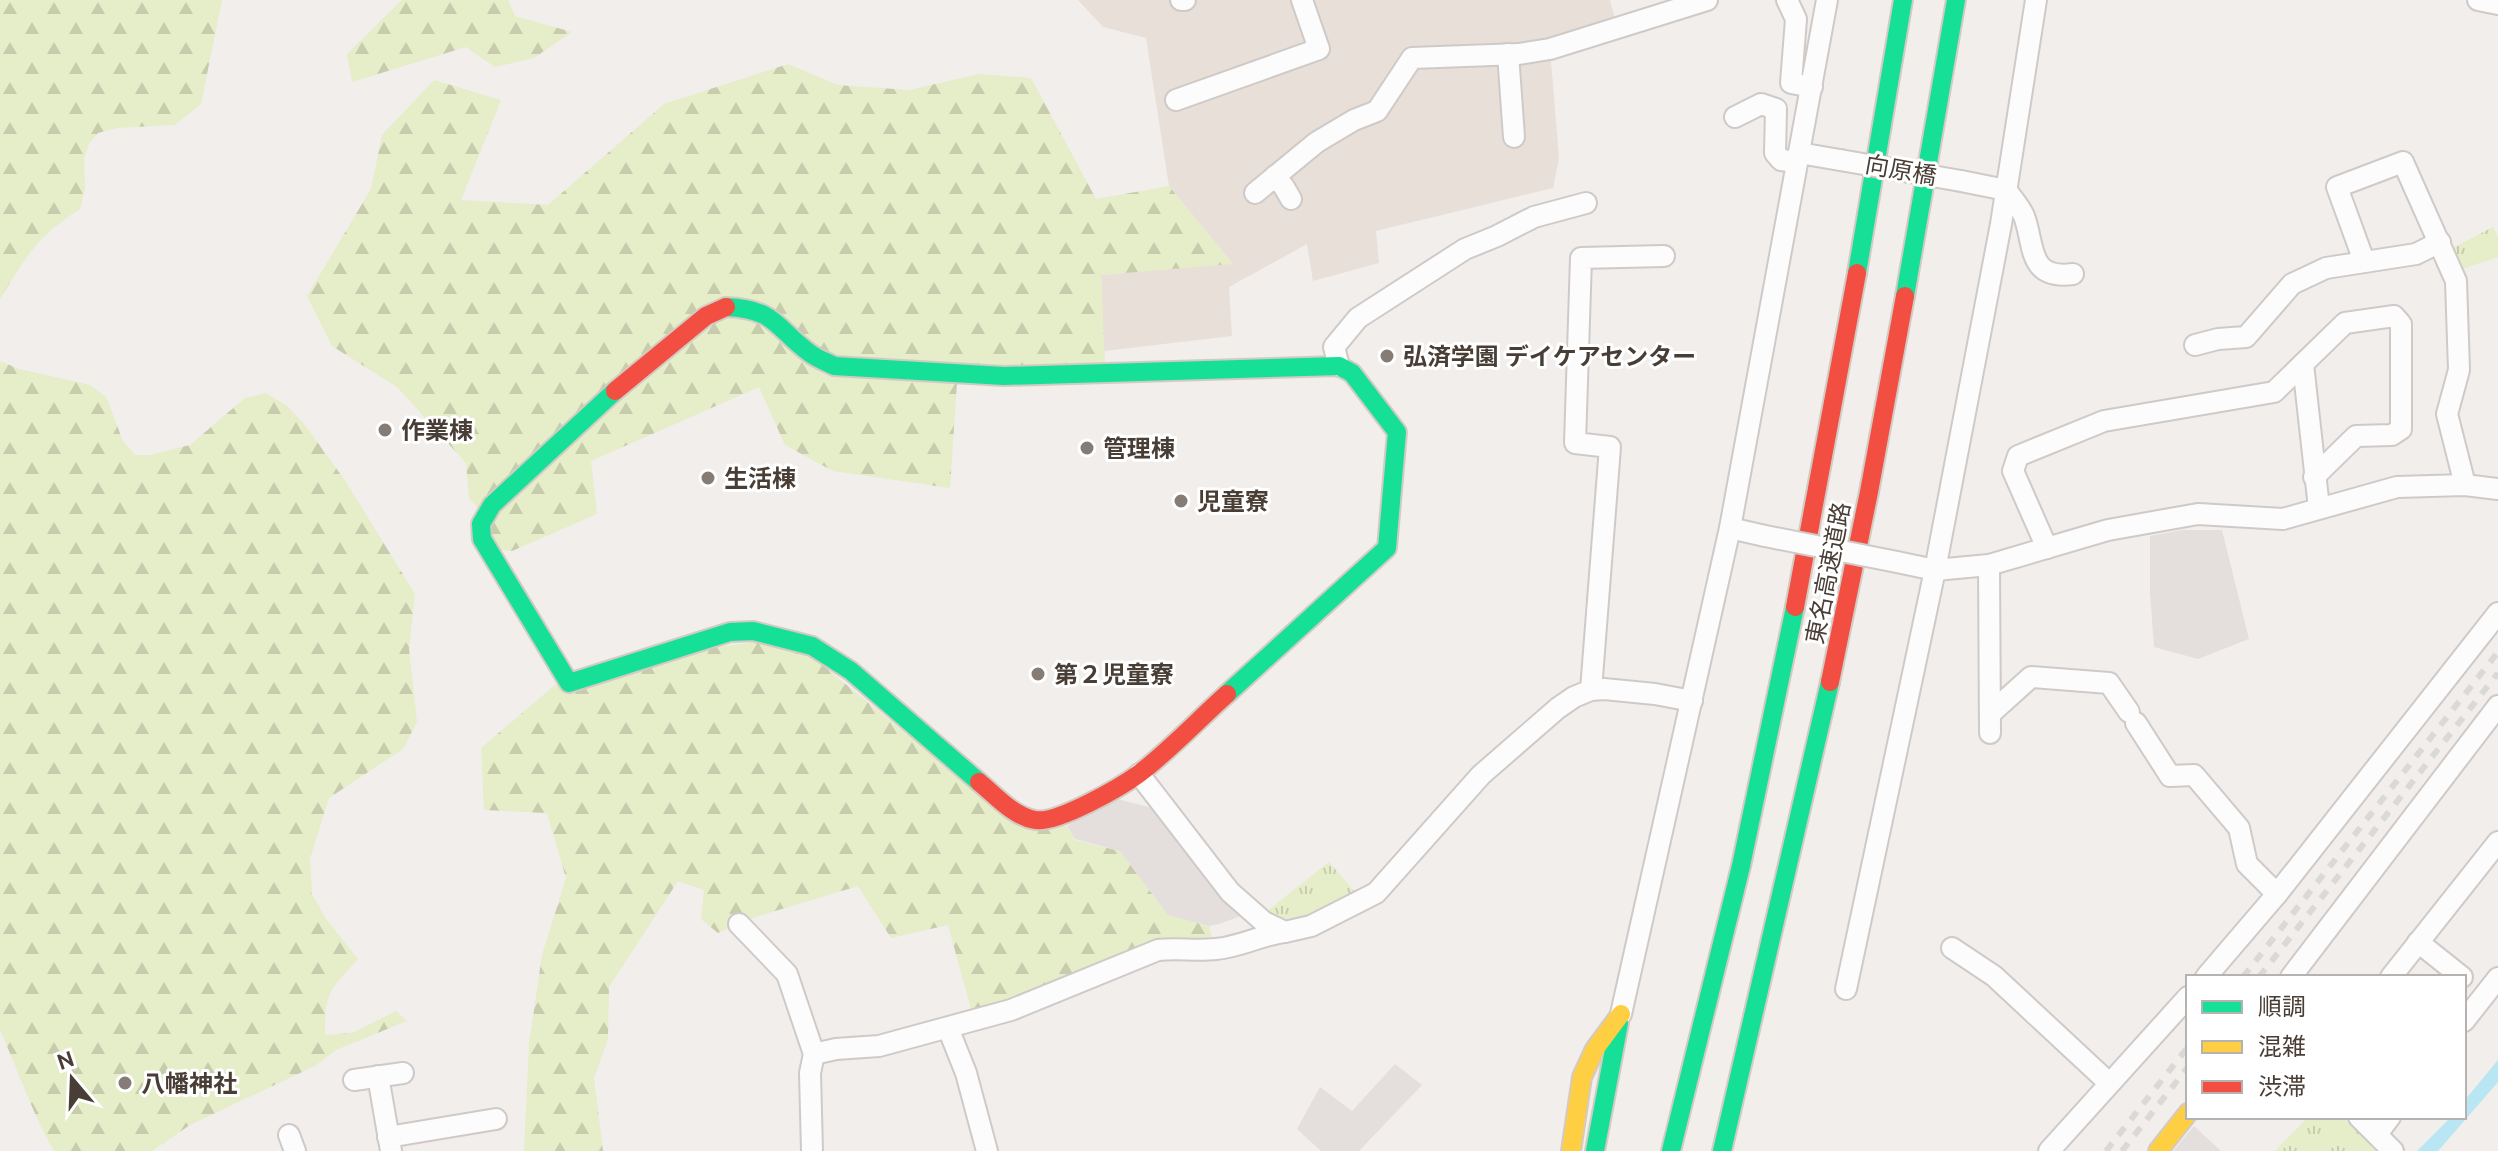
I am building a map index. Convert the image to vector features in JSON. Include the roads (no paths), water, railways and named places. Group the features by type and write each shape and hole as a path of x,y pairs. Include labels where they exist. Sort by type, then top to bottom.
{"main road":[{"name":"東名高速道路","path":"1671,1151 1692,1074 1785,658 1822,468 1903,0"},
{"name":"東名高速道路","path":"1722,1151 1780,912 1837,653 1916,237 1956,0"},
{"path":"726,307 748,308 773,319 812,355 834,366 1004,376 1339,366 1352,373 1397,432 1387,548 1139,774 1078,809 1053,819 1038,821 1024,817 1009,808 851,671 812,646 753,631 730,632 569,683 482,539 481,524 492,505 599,404 706,316 726,307"},
{"path":"1571,1151 1582,1077 1595,1049 1621,1014"},
{"path":"1595,1151 1621,1014"},
{"path":"2158,1151 2186,1116"}],"street":[{"path":"1176,100 1319,49 1302,0"},
{"path":"1255,193 1317,142 1354,120 1377,111 1412,58 1550,49 1707,0"},
{"path":"1787,0 1796,19 1791,83 1812,87"},
{"path":"1621,1014 1730,528 1827,0"},
{"path":"1846,989 1935,570 2006,190 2036,0"},
{"path":"2478,0 2498,4"},
{"path":"1508,54 1514,137"},
{"path":"1735,117 1761,104 1776,109 1775,153 1781,160 1798,158"},
{"name":"向原橋","path":"1798,158 1840,160 2006,190"},
{"path":"2364,261 2337,187 2403,162 2456,281 2459,370 2447,414 2465,485"},
{"path":"1275,176 1291,199"},
{"path":"2006,190 2023,214 2034,260 2051,273 2062,276 2073,274"},
{"path":"1339,366 1334,347 1358,318 1465,249 1534,217 1586,203"},
{"path":"2195,345 2246,337 2292,284 2326,268 2416,254 2440,242"},
{"path":"1591,690 1610,447 1575,443 1581,258 1664,256"},
{"path":"2047,548 2013,471 2018,456 2104,421 2274,392 2345,323 2394,316 2401,324 2401,429 2392,435 2356,436 2314,477"},
{"path":"2303,364 2319,508"},
{"path":"1730,528 1935,570 1989,565 2108,530 2198,514 2283,519 2397,487 2465,485 2498,489"},
{"path":"1989,565 1990,723 2031,677 2109,683 2170,776 2194,775 2239,828 2247,864 2277,894"},
{"path":"2215,974 2498,613"},
{"path":"814,1054 879,1046 1011,1010 1158,950 1217,949 1249,942 1262,935 1311,926 1376,893 1481,775 1574,697 1591,690 1655,694 1692,701"},
{"path":"2293,975 2498,706"},
{"path":"1139,774 1230,892 1264,922 1285,932"},
{"path":"2393,975 2498,842"},
{"path":"739,924 787,974 814,1054 810,1073 812,1151"},
{"path":"2418,942 2459,975"},
{"path":"1952,948 1994,976 2109,1083"},
{"path":"2466,1019 2491,1000 2498,978"},
{"path":"2466,980 2491,1000"},
{"path":"2049,1151 2186,999"},
{"path":"948,1028 966,1073 987,1151"},
{"path":"354,1080 403,1073"},
{"path":"378,1076 390,1144 496,1119"},
{"path":"2361,1119 2393,1151"},
{"path":"2377,1134 2388,1119"}],"water":[{"path":"2498,1060 2498,1082 2466,1119 2466,1099"},
{"path":"2449,1119 2466,1119 2438,1151 2417,1151"}],"railway":[{"path":"2245,975 2498,652"},
{"path":"2261,975 2498,673"},
{"path":"2106,1151 2186,1050"},
{"path":"2122,1151 2186,1070"}],"place":[{"name":"弘済学園 デイケアセンター","path":"1387,356"},
{"name":"作業棟","path":"385,430"},
{"name":"管理棟","path":"1087,448"},
{"name":"生活棟","path":"708,478"},
{"name":"児童寮","path":"1181,501"},
{"name":"第２児童寮","path":"1038,674"},
{"name":"八幡神社","path":"125,1083"}]}
